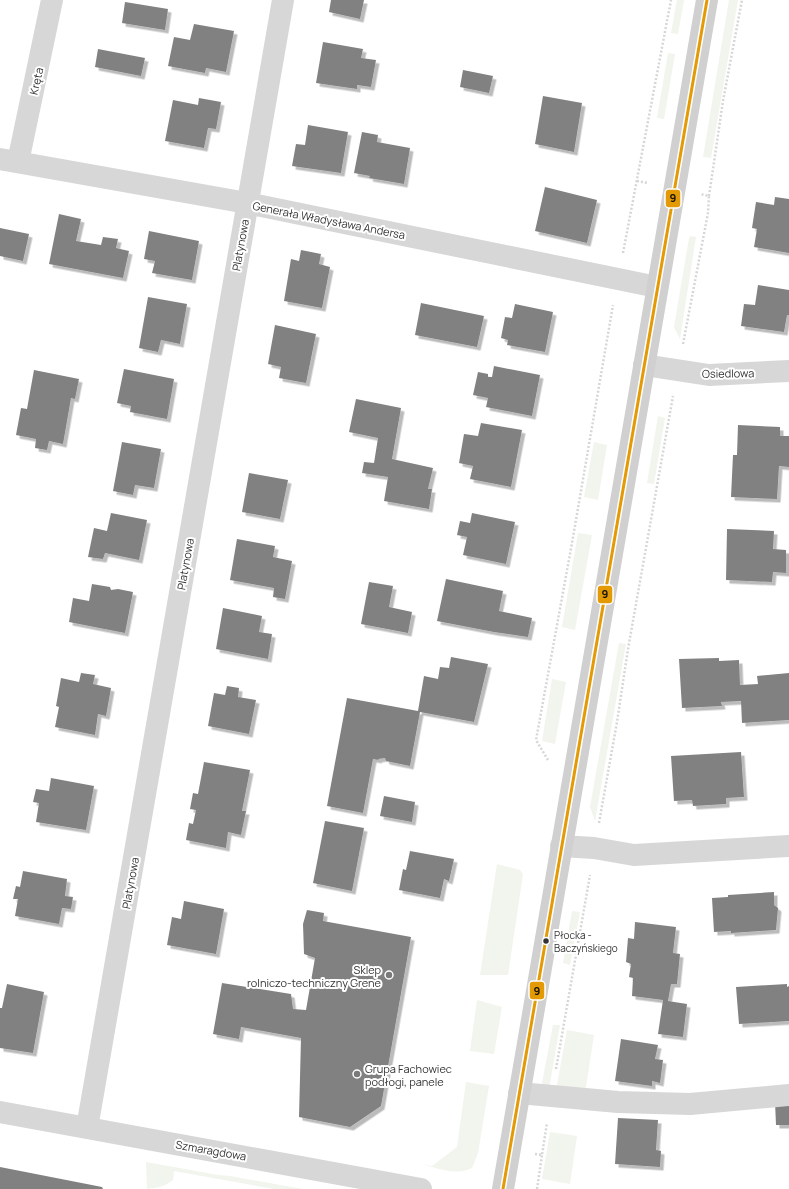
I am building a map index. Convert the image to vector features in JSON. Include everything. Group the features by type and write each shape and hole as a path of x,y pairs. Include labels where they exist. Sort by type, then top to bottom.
{"street":[{"name":"Kręta","path":"9,161 52,0"},
{"name":"Platynowa","path":"88,1128 283,0"},
{"path":"503,1189 707,0"},
{"name":"Generała Władysława Andersa","path":"9,161 247,204 657,287"},
{"name":"Osiedlowa","path":"644,365 709,375 789,371"},
{"path":"561,846 594,848 634,855 789,846"},
{"path":"519,1093 618,1102 690,1104 789,1095"},
{"name":"Szmaragdowa","path":"0,1112 421,1189"}],"path":[{"path":"547,768 548,760 536,740 574,536 618,278 671,0"},
{"path":"709,196 723,101 742,0"},
{"path":"537,1189 594,848 678,371"},
{"path":"510,1149 542,1155"}],"shaded area":[{"path":"677,0 684,0 678,34 671,33"},
{"path":"729,0 738,0 711,158 703,157"},
{"path":"668,53 675,54 664,119 657,118"},
{"path":"691,236 696,237 680,339 674,327 689,238"},
{"path":"658,416 665,418 654,484 647,483"},
{"path":"594,442 607,445 598,500 584,497"},
{"path":"578,533 592,535 575,630 562,627"},
{"path":"619,643 626,644 595,821 590,807"},
{"path":"552,679 566,682 555,744 542,741"},
{"path":"497,864 520,870 523,874 508,975 480,975"},
{"path":"572,911 580,912 570,965 563,963"},
{"path":"477,1000 502,1007 494,1054 470,1051"},
{"path":"553,1025 560,1025 549,1089 541,1088"},
{"path":"567,1030 594,1035 585,1093 556,1090"},
{"path":"466,1082 489,1086 478,1153 472,1168 453,1171 421,1164 432,1166 457,1147"},
{"path":"550,1132 577,1136 570,1184 542,1179"},
{"path":"146,1162 303,1189 274,1189 174,1171 173,1180 167,1184 160,1187 147,1189"}],"building":[{"path":"331,0 364,0 360,19 329,12"},
{"path":"125,2 168,9 165,30 122,23"},
{"path":"194,24 234,31 226,72 206,68 205,73 168,66 174,37 190,40"},
{"path":"323,42 363,49 361,58 376,60 371,87 357,85 357,89 316,83"},
{"path":"98,49 145,58 141,76 95,67"},
{"path":"463,70 493,76 489,93 460,87"},
{"path":"543,96 582,103 574,152 535,144"},
{"path":"199,98 221,102 216,129 208,128 204,148 165,141 173,100 198,105"},
{"path":"308,125 348,132 341,173 292,166 296,144 305,145"},
{"path":"362,132 378,135 377,142 410,148 404,184 369,178 370,176 354,173"},
{"path":"545,187 597,200 587,243 535,231"},
{"path":"775,197 789,199 789,253 754,247 757,229 752,228 756,202 774,205"},
{"path":"59,214 81,219 76,241 101,245 103,237 118,239 116,248 129,251 123,278 49,264"},
{"path":"0,228 29,234 23,261 0,256"},
{"path":"149,231 199,241 192,280 152,273 155,261 144,259"},
{"path":"301,250 321,254 319,264 330,267 322,308 284,301 291,259 299,261"},
{"path":"758,285 789,290 789,315 787,315 784,332 741,326 744,304 755,305"},
{"path":"148,297 187,304 180,344 161,340 158,352 139,348"},
{"path":"421,303 484,316 477,347 415,335"},
{"path":"515,304 553,312 545,352 507,345 508,340 501,338 505,317 512,318"},
{"path":"275,325 316,334 306,383 279,378 281,367 268,364"},
{"path":"494,366 540,375 532,416 486,407 488,398 473,395 478,372 488,374 488,377 492,377"},
{"path":"124,369 174,379 167,419 130,412 131,406 117,403"},
{"path":"34,370 79,379 75,399 71,398 63,444 49,441 47,450 35,448 36,439 16,435 21,408 27,409"},
{"path":"356,399 401,408 392,459 433,468 428,489 432,489 429,509 384,501 388,477 362,473 364,462 374,463 378,438 349,432"},
{"path":"481,423 522,430 511,487 470,479 473,466 459,463 464,434 478,436"},
{"path":"738,425 780,427 780,436 789,436 789,467 779,466 777,499 731,497 733,455 737,455"},
{"path":"122,442 161,449 154,488 135,485 133,495 113,491"},
{"path":"249,473 288,480 280,519 242,512"},
{"path":"111,513 147,520 139,560 105,553 103,559 88,557 94,528 107,531"},
{"path":"472,513 515,522 506,564 463,555 467,537 457,535 460,521 470,523"},
{"path":"727,529 774,531 773,549 786,550 786,573 773,572 772,582 726,580"},
{"path":"237,539 275,546 273,557 292,561 285,599 273,597 274,588 230,580"},
{"path":"446,579 503,591 499,611 532,618 528,637 437,621"},
{"path":"369,582 393,586 389,607 412,612 408,633 361,624"},
{"path":"92,584 110,587 111,590 118,589 133,592 125,633 69,622 73,598 89,601"},
{"path":"223,608 262,616 259,632 272,634 268,659 216,649"},
{"path":"451,657 488,664 474,722 420,712 410,766 386,761 385,758 378,759 379,760 373,759 363,813 327,806 347,698 418,711 424,676 438,679 440,667 449,668"},
{"path":"719,658 719,661 739,660 740,685 758,684 757,676 789,673 789,720 742,723 741,701 721,702 722,706 682,708 679,659"},
{"path":"81,673 95,675 93,684 111,688 106,716 98,714 95,735 55,727 59,707 56,706 61,678 79,682"},
{"path":"227,686 239,688 238,697 256,700 249,734 208,726 214,693 225,695"},
{"path":"741,752 744,797 726,798 726,804 693,806 692,800 674,801 671,756"},
{"path":"204,762 250,770 242,811 246,811 241,835 228,832 226,848 186,840 189,823 193,824 196,810 190,809 193,793 198,794"},
{"path":"51,778 94,786 86,830 36,822 39,803 33,802 36,789 49,791"},
{"path":"384,796 415,802 412,822 380,816"},
{"path":"325,821 364,828 352,891 313,883"},
{"path":"410,851 454,859 449,881 444,879 440,898 399,890 403,869 406,870"},
{"path":"23,871 67,879 65,896 73,897 71,909 62,908 59,924 15,916 18,899 13,899 16,886 20,887"},
{"path":"774,892 774,905 778,908 776,930 731,933 731,931 714,932 712,898 728,897 728,895"},
{"path":"184,901 224,909 216,954 167,945 172,917 181,919"},
{"path":"307,910 324,913 323,921 411,937 381,1106 350,1127 299,1117 301,1038 241,1027 239,1039 213,1034 222,983 291,994 293,1009 306,1010 315,958 304,954 303,924"},
{"path":"635,922 676,927 673,953 680,954 677,984 671,984 668,1001 687,1004 683,1037 658,1034 663,1000 632,996 633,978 629,977 631,964 626,962 628,938 634,939"},
{"path":"7,984 44,992 33,1053 0,1048 0,1008 2,1008"},
{"path":"787,984 787,987 789,986 789,1021 739,1024 736,987"},
{"path":"621,1039 658,1045 655,1059 663,1060 660,1083 652,1081 652,1086 615,1081"},
{"path":"789,1101 789,1125 776,1125 775,1102"},
{"path":"618,1118 658,1120 656,1150 661,1151 660,1167 615,1164"},
{"path":"0,1167 102,1187 103,1189 0,1189"}],"transit line":[{"name":"9","path":"503,1189 707,0"}],"place":[{"name":"Płocka - Baczyńskiego","path":"546,941"},
{"name":"Sklep rolniczo-techniczny Grene","path":"389,975"},
{"name":"Grupa Fachowiec podłogi, panele","path":"357,1074"}]}
